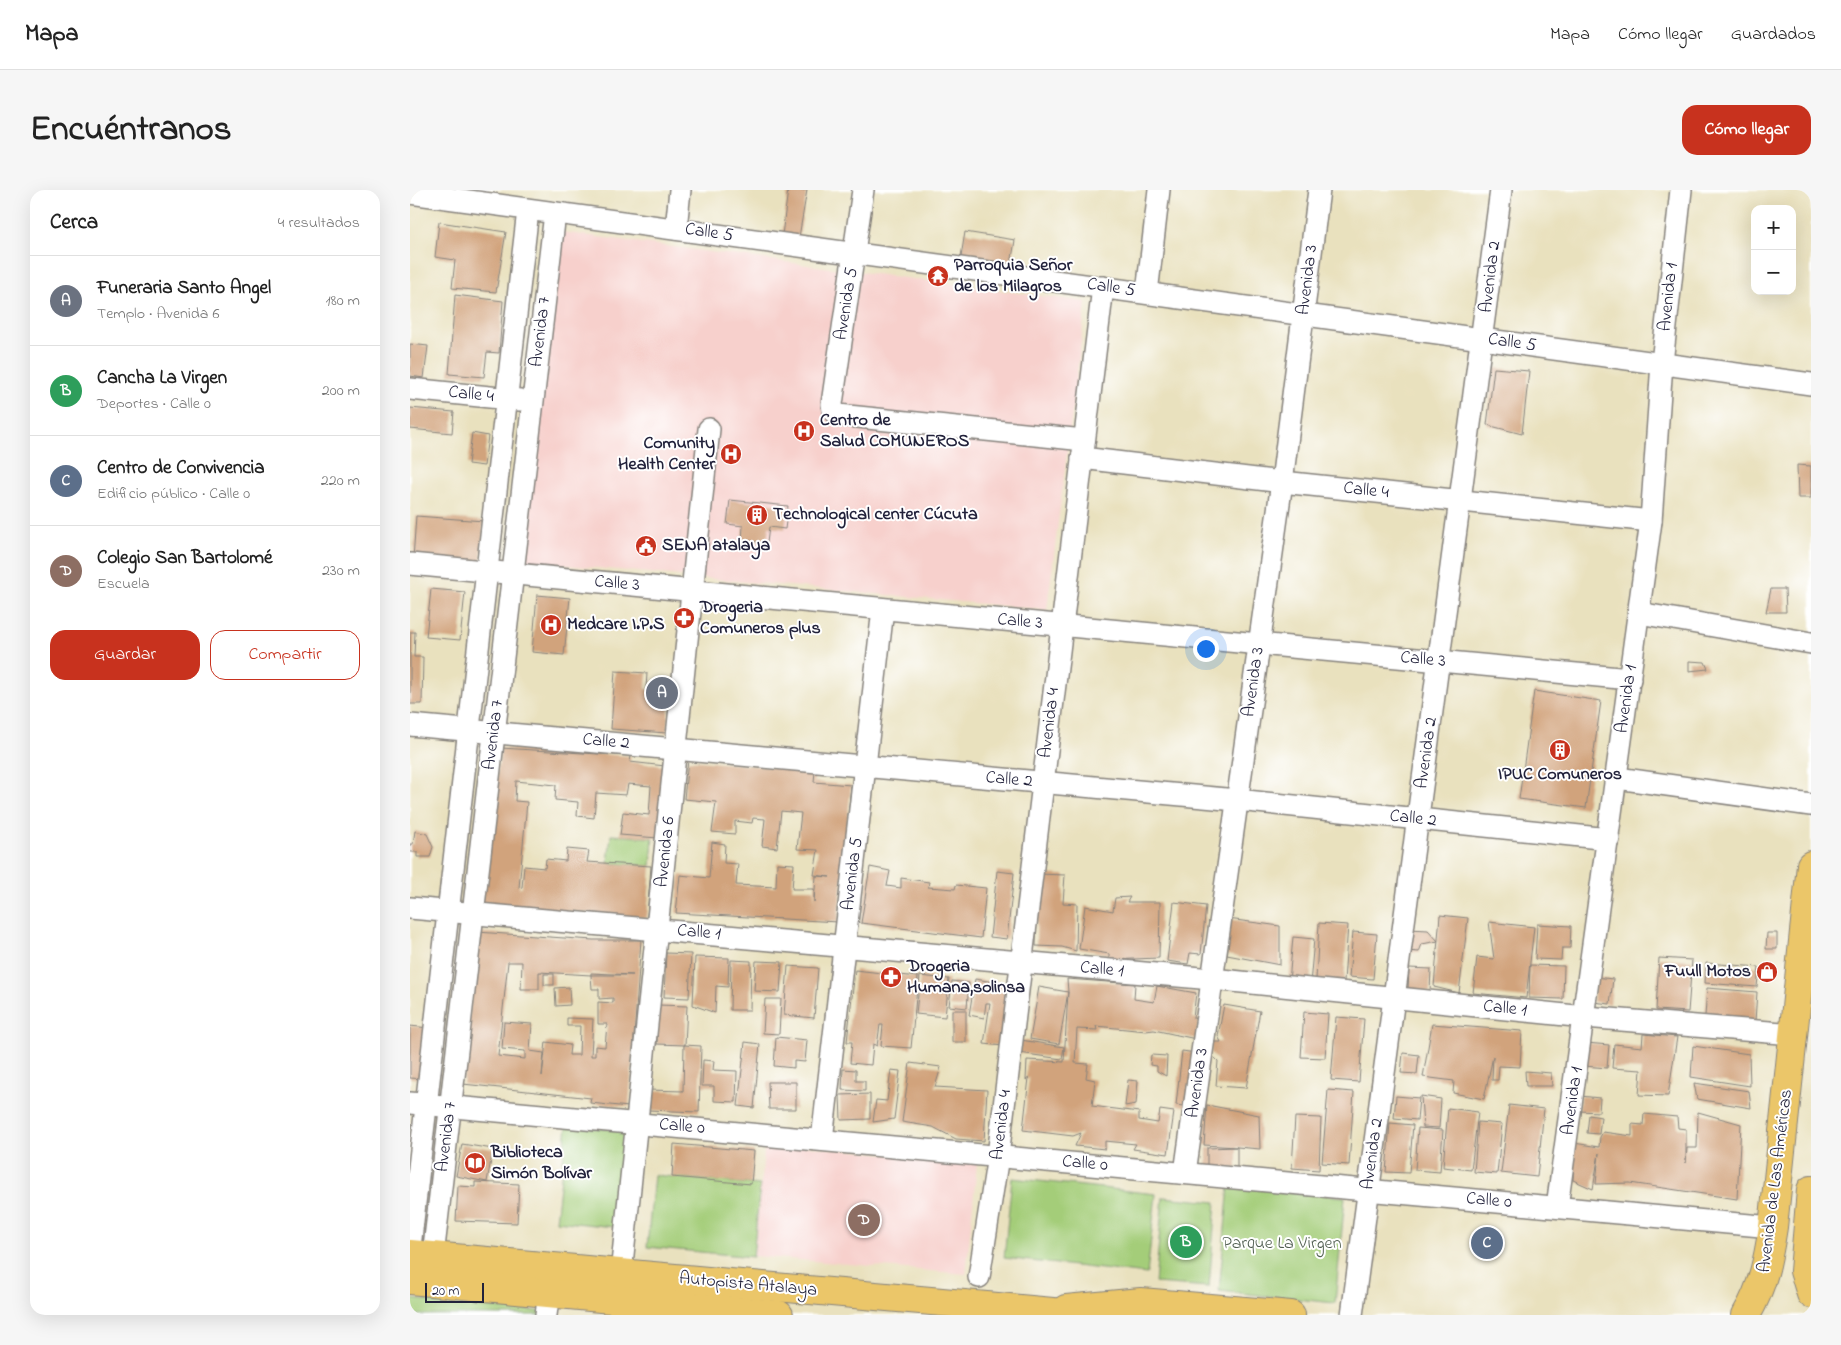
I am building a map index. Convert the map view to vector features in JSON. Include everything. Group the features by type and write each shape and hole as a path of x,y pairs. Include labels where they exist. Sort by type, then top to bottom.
{"main road":[{"name":"Avenida de Las Américas","path":"1746,1315 1758,1296 1767,1267 1773,1227 1811,864"},
{"name":"Avenida de Las Américas","path":"1811,1190 1804,1271 1811,1294"},
{"name":"Autopista Atalaya","path":"418,1252 620,1274 1086,1315"},
{"name":"Autopista Atalaya","path":"410,1280 548,1304 780,1315"},
{"path":"1043,1310 1141,1302 1291,1315"}],"street":[{"path":"676,229 680,190"},
{"name":"Avenida 5","path":"838,415 833,410 832,404 863,190"},
{"path":"1147,293 1159,190"},
{"name":"Avenida 3","path":"1185,1173 1282,482 1319,190"},
{"name":"Avenida 2","path":"1352,1315 1502,190"},
{"name":"Avenida 1","path":"1557,1207 1585,1017 1651,522 1662,363 1681,190"},
{"name":"Calle 5","path":"410,193 490,197 528,210 1811,384"},
{"name":"Avenida 7","path":"418,1252 418,1103 448,911 528,210"},
{"name":"Avenida 7","path":"418,1252 451,1106 555,213"},
{"name":"Avenida 4","path":"979,1278 998,1156 1103,287"},
{"name":"Calle 4","path":"410,389 533,401"},
{"name":"Calle 4","path":"838,415 1083,449 1282,482 1651,522"},
{"name":"Avenida 6","path":"620,1274 710,429"},
{"name":"Calle 3","path":"410,564 1630,679"},
{"name":"Avenida 5","path":"822,1140 883,609"},
{"path":"1638,613 1811,643"},
{"name":"Calle 2","path":"410,725 1237,800 1608,839"},
{"path":"1617,778 1811,805"},
{"name":"Calle 1","path":"410,908 1212,979 1585,1017 1794,1034"},
{"name":"Calle 0","path":"418,1103 1761,1226"}],"shaded area":[{"name":"Centro de Salud COMUNEROS","path":"561,232 1086,302 1047,610 522,561"},
{"path":"765,1142 977,1163 966,1274 754,1256"}],"green space":[{"path":"611,835 653,838 651,866 608,863"},
{"path":"567,1126 629,1131 615,1227 556,1221"},
{"path":"654,1175 760,1185 753,1257 647,1247"},
{"path":"1012,1178 1156,1194 1147,1274 1004,1258"},
{"name":"Parque La Virgen","path":"1229,1186 1345,1197 1335,1303 1219,1291"},
{"path":"1163,1197 1216,1202 1209,1287 1155,1283"},
{"path":"410,1299 547,1312 546,1315 410,1315"}],"building":[{"path":"788,190 807,190 799,237 782,235"},
{"path":"439,222 506,232 496,292 452,288 455,260 435,257"},
{"path":"965,232 1015,240 1011,265 961,257"},
{"path":"455,295 503,301 499,353 487,352 484,377 449,374"},
{"path":"410,344 428,346 424,378 410,376"},
{"path":"1494,368 1529,371 1522,434 1487,425"},
{"path":"410,408 454,412 452,433 410,429"},
{"path":"472,433 488,436 484,466 468,464"},
{"path":"1797,465 1811,466 1811,498 1798,498"},
{"name":"Technological center Cúcuta","path":"730,500 788,506 785,529 769,527 767,543 742,540 743,526 727,524"},
{"path":"416,516 484,521 481,564 413,559"},
{"path":"431,589 465,592 460,640 426,637"},
{"path":"1771,589 1785,589 1786,612 1766,612"},
{"name":"Medcare I.P.S","path":"537,595 570,598 564,655 532,652"},
{"path":"410,632 415,632 414,657 423,657 422,704 410,704"},
{"path":"1689,661 1705,662 1708,669 1689,671"},
{"path":"615,671 647,673 646,689 670,691 667,733 611,729"},
{"name":"IPUC Comuneros","path":"1534,691 1601,701 1586,808 1519,799"},
{"path":"501,748 631,756 630,762 665,766 658,838 620,835 623,812 649,815 651,786 628,784 626,795 596,793 594,818 577,816 578,802 555,800 556,785 516,781 515,801 527,802 519,888 522,887 524,866 545,868 546,859 566,861 567,849 589,851 587,862 651,866 647,918 478,904"},
{"path":"688,760 815,771 814,782 851,785 838,922 676,913 680,875 709,878 712,842 725,844 724,863 738,864 736,885 776,887 777,863 794,864 792,889 814,889 814,902 816,876 830,877 814,875 818,850 797,849 801,813 781,811 777,848 762,846 765,819 753,818 752,823 735,821 735,834 712,832 716,802 684,799"},
{"path":"415,831 427,834 433,847 430,857 417,857 417,852 410,852 410,844 413,844"},
{"path":"870,867 890,871 887,886 901,888 901,878 929,882 928,887 955,889 956,885 986,888 981,938 861,923"},
{"path":"997,871 1014,873 1007,939 990,937"},
{"path":"1038,874 1065,875 1063,903 1077,904 1076,951 1062,947 1036,946"},
{"path":"1130,897 1127,902 1160,902 1159,958 1109,960 1109,954 1079,949 1085,906 1113,911 1115,898"},
{"path":"1174,902 1206,906 1201,954 1190,953 1188,964 1167,961"},
{"path":"1440,915 1468,918 1459,993 1434,987"},
{"path":"1228,919 1280,926 1280,965 1227,955"},
{"path":"1489,922 1534,927 1526,998 1473,993 1477,957 1494,959"},
{"path":"1319,923 1348,925 1344,981 1316,980"},
{"path":"1537,924 1571,926 1570,948 1562,948 1561,960 1535,959"},
{"path":"1409,929 1428,930 1438,941 1422,944 1419,952 1407,951"},
{"path":"477,932 593,940 641,940 629,1107 590,1103 591,1098 463,1084","holes":["508,962 522,962 521,989 539,989 539,972 591,975 592,989 599,989 599,999 613,998 613,1003 598,1002 598,1024 607,1024 605,1047 595,1046 595,1056 591,1056 593,1019 567,1018 567,1026 580,1026 579,1055 569,1055 570,1045 546,1042 542,1076 544,1053 530,1051 532,1024 504,1022 502,1049 525,1051 525,1059 498,1056","591,973 633,975 591,975"]},
{"path":"1353,932 1377,934 1373,979 1349,977"},
{"path":"1767,933 1777,933 1777,949 1766,949"},
{"path":"1293,937 1314,939 1310,984 1289,982"},
{"path":"666,953 691,954 689,998 664,997"},
{"path":"695,957 729,958 728,987 716,986 715,1013 693,1005"},
{"path":"1659,958 1692,960 1688,1012 1656,1010"},
{"path":"731,960 751,961 750,1010 730,1010"},
{"path":"756,961 782,962 780,992 754,991"},
{"path":"1706,963 1759,967 1757,987 1705,983"},
{"path":"1530,965 1564,966 1563,999 1529,998"},
{"path":"788,966 818,968 814,1018 784,1015"},
{"path":"1409,968 1431,969 1430,992 1408,990"},
{"path":"855,970 918,977 911,1048 881,1046 883,1025 880,1025 877,1046 873,1044 871,1065 850,1063 852,1042 847,1042"},
{"path":"544,974 554,974 554,985 544,985"},
{"path":"920,976 949,979 945,1017 916,1014"},
{"path":"1595,977 1613,979 1610,1004 1593,1002"},
{"path":"975,979 1012,985 1003,1046 984,1044 990,1003 986,1003 984,1018 969,1015"},
{"path":"1067,979 1135,984 1134,999 1154,1002 1157,986 1196,993 1193,1018 1199,1019 1196,1039 1154,1030 1146,1031 1096,1026 1097,1030 1077,1029 1075,1063 1088,1064 1086,1078 1095,1080 1092,1106 1139,1112 1139,1120 1158,1123 1160,1110 1174,1112 1168,1154 1133,1149 1136,1144 1105,1141 1105,1149 1075,1146 1081,1133 1073,1136 1023,1130 1029,1078 1026,1080 1027,1060 1064,1062"},
{"path":"952,981 969,983 967,1008 949,1006"},
{"path":"569,987 570,1005 556,1006 555,988"},
{"path":"1039,987 1068,992 1059,1044 1030,1039"},
{"path":"1707,988 1757,992 1755,1021 1705,1016"},
{"path":"765,999 781,999 779,1034 763,1033"},
{"path":"658,1005 687,1006 685,1045 657,1044"},
{"path":"1224,1005 1260,1011 1246,1088 1216,1086 1218,1061 1211,1054 1211,1042 1221,1042 1218,1036"},
{"path":"952,1010 966,1010 966,1042 952,1042"},
{"path":"1304,1012 1328,1014 1325,1058 1301,1057"},
{"path":"1336,1017 1364,1019 1359,1082 1331,1080"},
{"path":"1432,1024 1522,1031 1520,1067 1499,1066 1498,1080 1492,1080 1493,1056 1484,1099 1453,1093 1454,1081 1423,1077"},
{"path":"410,1026 429,1028 424,1079 410,1078"},
{"path":"1643,1034 1677,1037 1668,1096 1639,1095 1641,1070 1612,1068 1614,1044 1642,1047"},
{"path":"776,1037 807,1040 805,1062 794,1061 794,1068 774,1066"},
{"path":"1021,1040 1064,1047 1062,1059 1019,1053"},
{"path":"745,1042 760,1044 754,1108 738,1106"},
{"path":"1586,1043 1609,1045 1607,1068 1584,1066"},
{"path":"684,1045 701,1046 699,1112 647,1110 648,1090 683,1091"},
{"path":"1693,1046 1749,1054 1750,1086 1691,1077"},
{"path":"1182,1051 1196,1053 1190,1107 1176,1105"},
{"path":"1403,1053 1419,1055 1417,1074 1401,1073"},
{"path":"1151,1055 1167,1056 1166,1076 1157,1071 1157,1066 1150,1065"},
{"path":"703,1060 714,1061 713,1070 737,1071 736,1102 714,1101 714,1086 702,1086"},
{"path":"910,1063 941,1067 935,1087 987,1090 984,1141 956,1139 933,1127 902,1122"},
{"path":"843,1069 856,1070 856,1081 865,1081 865,1091 842,1090"},
{"path":"891,1070 900,1071 894,1119 873,1122 876,1100 887,1101"},
{"path":"1525,1071 1551,1073 1552,1086 1526,1086"},
{"path":"1128,1080 1138,1081 1136,1104 1125,1106"},
{"path":"768,1082 796,1082 796,1109 769,1109"},
{"path":"1694,1083 1749,1091 1751,1108 1697,1099"},
{"path":"1328,1090 1354,1092 1349,1165 1322,1163"},
{"path":"870,1094 870,1119 841,1120 840,1095"},
{"path":"1396,1096 1419,1098 1417,1120 1394,1118"},
{"path":"1421,1096 1441,1099 1439,1128 1423,1127"},
{"path":"1580,1096 1600,1098 1599,1112 1579,1111"},
{"path":"1207,1105 1259,1115 1260,1149 1204,1145"},
{"path":"1509,1105 1544,1109 1537,1177 1501,1173"},
{"path":"1448,1108 1478,1112 1471,1170 1443,1167"},
{"path":"1698,1112 1741,1124 1737,1199 1630,1183 1596,1184 1599,1153 1593,1189 1573,1180 1574,1143 1599,1147 1600,1137 1603,1132 1632,1136 1632,1124 1643,1125 1644,1114 1677,1117 1678,1128 1686,1129 1686,1163 1687,1148 1697,1148"},
{"path":"1589,1115 1601,1117 1599,1134 1587,1133"},
{"path":"1295,1117 1321,1118 1319,1170 1292,1168"},
{"path":"1478,1122 1502,1124 1497,1174 1474,1172"},
{"path":"1390,1123 1413,1125 1409,1173 1386,1172"},
{"path":"1418,1128 1443,1130 1440,1172 1415,1170"},
{"name":"Biblioteca Simón Bolívar","path":"462,1144 493,1149 487,1182 456,1176"},
{"path":"674,1144 754,1151 751,1184 672,1177"},
{"path":"1237,1147 1237,1168 1207,1168 1207,1148"},
{"path":"475,1182 519,1184 517,1223 456,1221 458,1186 475,1187"}],"place":[{"name":"Parroquia Señor de los Milagros","path":"938,276"},
{"name":"Centro de Salud COMUNEROS","path":"804,431"},
{"name":"Comunity Health Center","path":"731,454"},
{"name":"Technological center Cúcuta","path":"757,515"},
{"name":"SENA atalaya","path":"646,546"},
{"name":"Drogeria Comuneros plus","path":"684,618"},
{"name":"Medcare I.P.S","path":"551,625"},
{"name":"Funeraria Santo Angel","path":"662,693"},
{"name":"IPUC Comuneros","path":"1560,750"},
{"name":"Fuull Motos","path":"1767,972"},
{"name":"Drogeria Humana,solinsa","path":"891,977"},
{"name":"Biblioteca Simón Bolívar","path":"475,1163"},
{"name":"Colegio San Bartolomé","path":"864,1220"},
{"name":"Cancha La Virgen","path":"1186,1242"},
{"name":"Centro de Convivencia","path":"1487,1243"}]}
